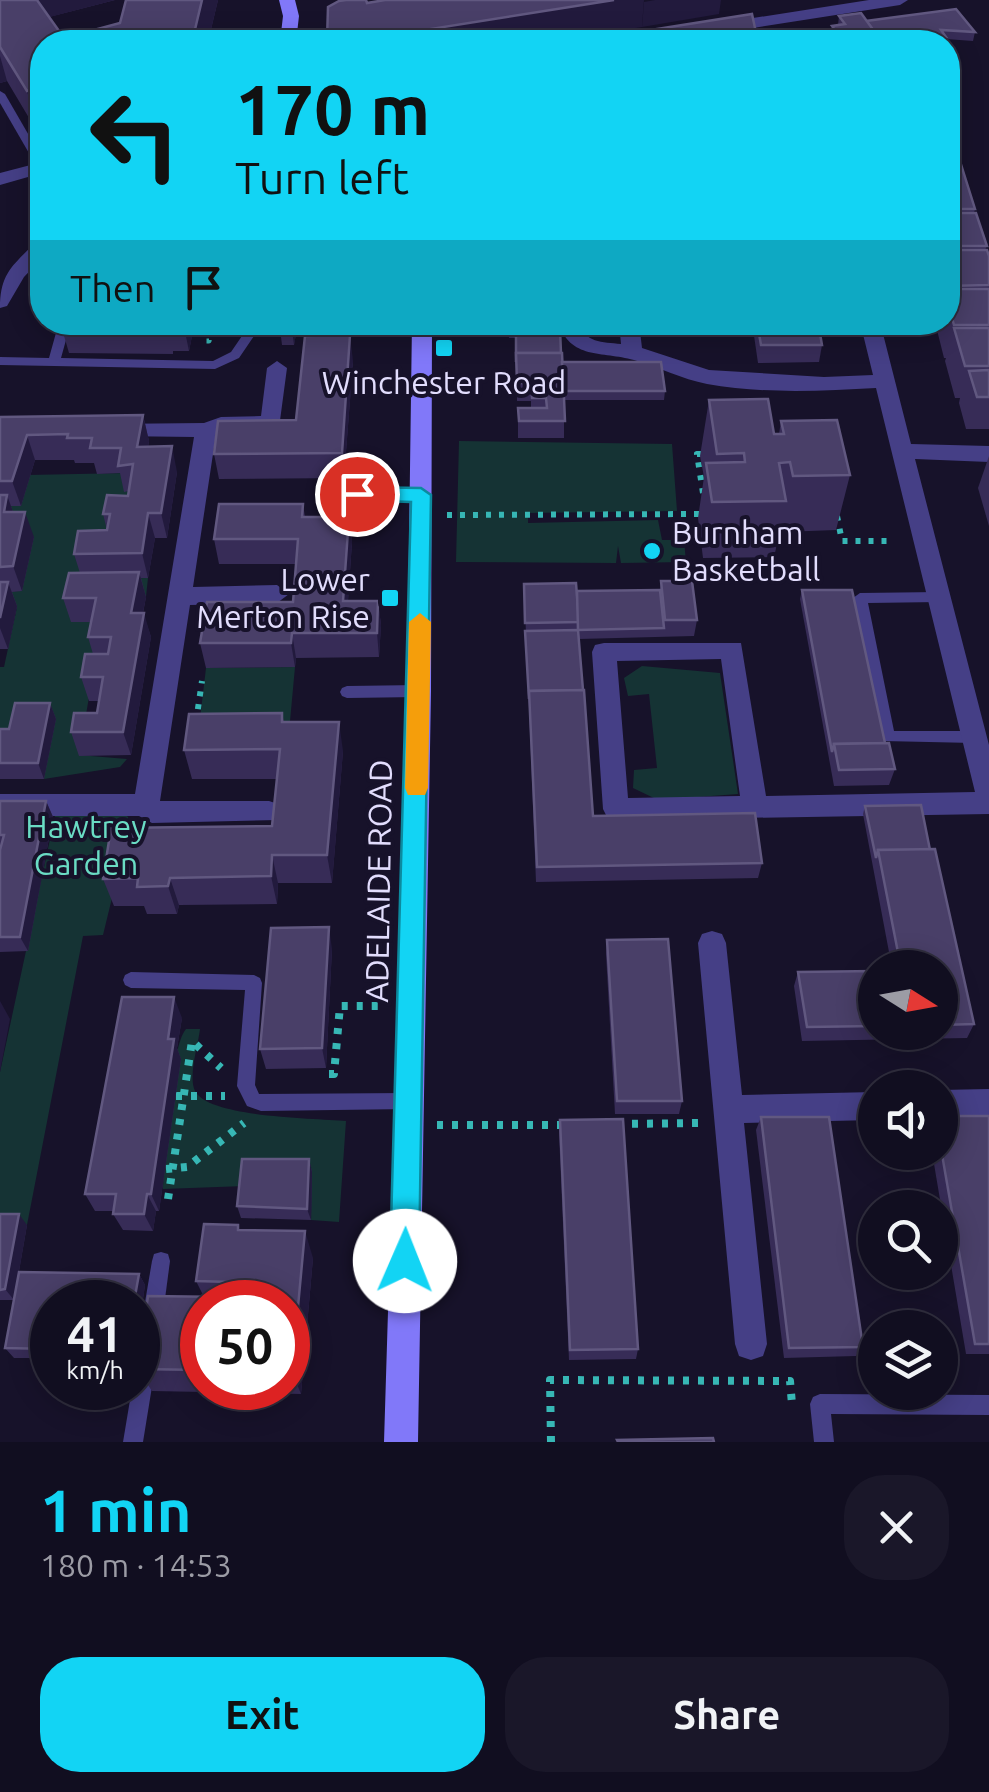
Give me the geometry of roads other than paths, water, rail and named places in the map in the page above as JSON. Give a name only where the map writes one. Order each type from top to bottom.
[{"type":"main road","points":[[289,8],[301,0]]},
{"type":"main road","name":"ADELAIDE ROAD","points":[[401,1442],[419,691],[422,335]]},
{"type":"street","points":[[721,30],[795,26],[900,0]]},
{"type":"street","points":[[0,179],[30,170]]},
{"type":"street","points":[[0,302],[30,259]]},
{"type":"street","points":[[572,335],[589,347],[632,352],[708,377],[824,384],[884,381]]},
{"type":"street","points":[[630,335],[632,352]]},
{"type":"street","points":[[873,335],[989,795]]},
{"type":"street","points":[[94,429],[206,430],[221,424],[271,423],[277,368]]},
{"type":"street","points":[[146,805],[206,430]]},
{"type":"street","points":[[902,451],[989,454]]},
{"type":"street","points":[[179,596],[277,594]]},
{"type":"street","points":[[755,806],[732,650],[604,652],[616,809],[989,803]]},
{"type":"street","points":[[0,805],[146,805],[152,812],[270,812]]},
{"type":"street","points":[[712,943],[751,1344]]},
{"type":"street","points":[[958,1104],[989,1103]]},
{"type":"street","points":[[730,1116],[858,1107]]},
{"type":"lane","points":[[0,94],[30,146]]},
{"type":"lane","points":[[54,362],[61,335]]},
{"type":"lane","points":[[0,361],[216,366],[234,355],[248,336]]},
{"type":"lane","points":[[357,494],[421,504]]},
{"type":"lane","points":[[939,597],[860,598],[888,738],[974,737]]},
{"type":"lane","points":[[346,692],[419,691]]},
{"type":"lane","points":[[131,980],[254,983],[246,1083],[253,1100],[408,1113]]},
{"type":"lane","points":[[134,1442],[161,1261]]},
{"type":"lane","points":[[824,1442],[820,1404],[989,1405]]},
{"type":"place","name":"Winchester Road","points":[[444,348]]},
{"type":"place","name":"Burnham Basketball","points":[[652,551]]},
{"type":"place","name":"Lower Merton Rise","points":[[390,598]]},
{"type":"park label","name":"Hawtrey Garden","points":[[86,846]]}]
